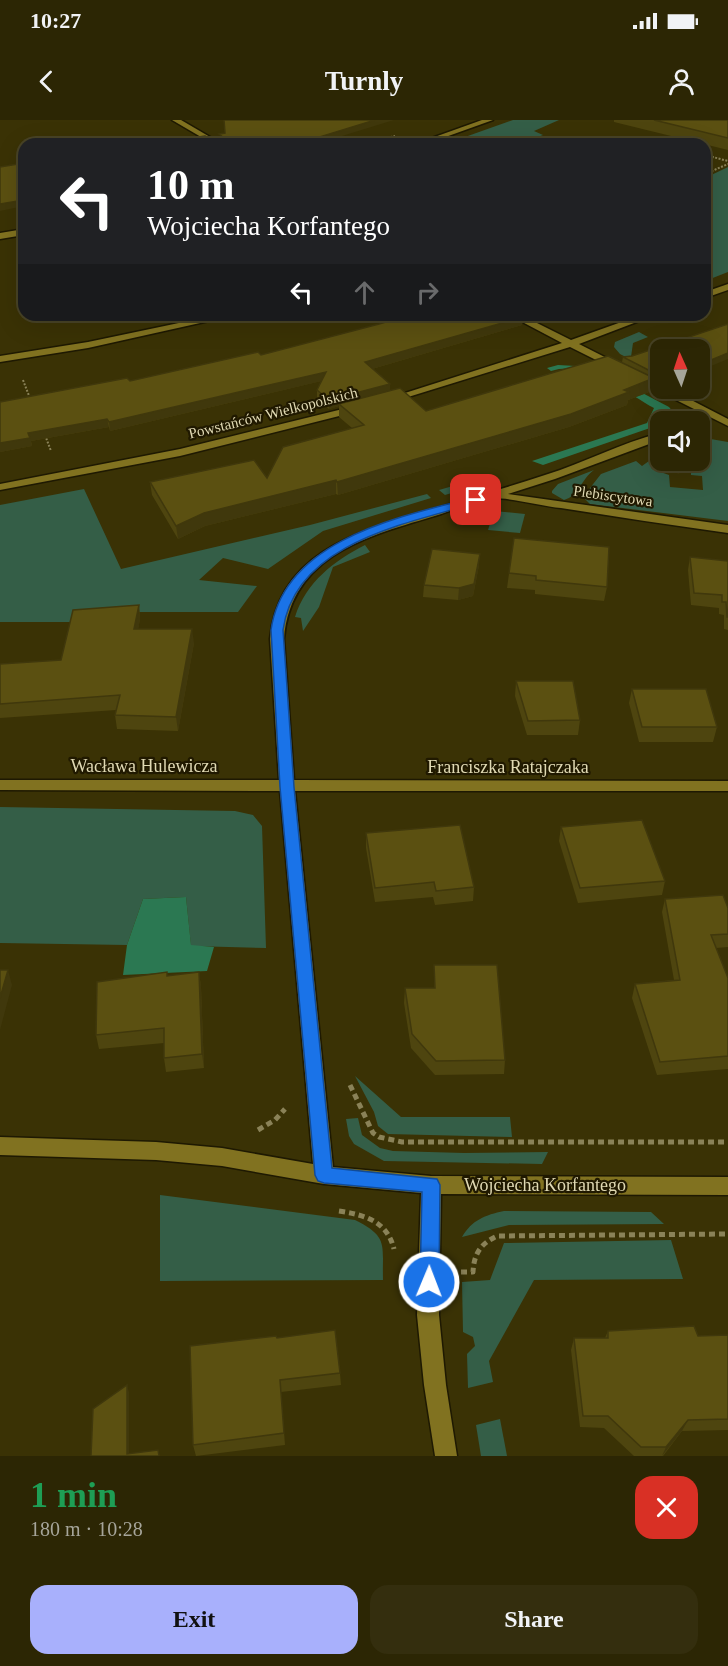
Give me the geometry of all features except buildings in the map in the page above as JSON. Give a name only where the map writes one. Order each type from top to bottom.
[{"type":"street","points":[[176,120],[208,138]]},
{"type":"street","points":[[436,138],[489,120]]},
{"type":"street","points":[[0,236],[18,233]]},
{"type":"street","points":[[711,293],[728,286]]},
{"type":"street","points":[[0,360],[88,345],[202,321]]},
{"type":"street","points":[[525,321],[700,411]]},
{"type":"street","name":"Powstańców Wielkopolskich","points":[[0,487],[140,460],[329,417],[572,344],[634,321]]},
{"type":"street","points":[[710,416],[728,423]]},
{"type":"street","name":"Plebiscytowa","points":[[287,787],[277,639],[279,613],[289,591],[306,571],[327,553],[384,526],[552,477],[650,440]]},
{"type":"street","name":"Plebiscytowa","points":[[495,495],[728,529]]},
{"type":"street","name":"Wacława Hulewicza","points":[[0,785],[287,787]]},
{"type":"street","name":"Franciszka Ratajczaka","points":[[287,787],[728,786]]},
{"type":"street","points":[[287,787],[324,1175]]},
{"type":"street","name":"Wojciecha Korfantego","points":[[0,1146],[156,1151],[222,1157],[324,1175],[431,1185],[728,1186]]},
{"type":"street","points":[[431,1185],[428,1315],[435,1385],[446,1456]]},
{"type":"path","points":[[711,157],[728,163]]},
{"type":"path","points":[[711,171],[728,163]]},
{"type":"path","points":[[23,380],[32,402]]},
{"type":"path","points":[[45,435],[54,457]]},
{"type":"path","points":[[349,1084],[373,1133],[379,1137],[402,1142],[728,1142]]},
{"type":"path","points":[[254,1131],[266,1127],[281,1115],[287,1102]]},
{"type":"green space","points":[[513,120],[559,120],[534,131],[543,135],[535,138],[465,137]]},
{"type":"green space","points":[[728,167],[728,272],[711,279],[711,175]]},
{"type":"green space","points":[[639,332],[648,337],[633,343],[631,357],[650,370],[620,354],[614,347],[615,342]]},
{"type":"green space","points":[[558,365],[593,367],[669,407],[672,411],[653,411],[654,408],[591,373],[564,368],[551,371],[547,368]]},
{"type":"green space","points":[[650,417],[650,428],[543,465],[532,461],[647,423]]},
{"type":"green space","points":[[710,439],[728,442],[728,521],[590,504],[583,497],[601,474],[636,461],[642,466],[649,461],[650,471],[669,475],[670,487],[703,490],[702,476],[691,475],[691,471],[710,471]]},
{"type":"green space","points":[[594,470],[569,498],[564,500],[552,493],[558,484]]},
{"type":"green space","points":[[491,475],[496,480],[445,495],[439,490]]},
{"type":"green space","points":[[84,489],[121,569],[310,525],[427,494],[431,498],[323,531],[268,569],[223,558],[199,580],[257,586],[238,612],[97,612],[92,622],[0,622],[0,505]]},
{"type":"green space","points":[[494,511],[525,514],[520,533],[488,530]]},
{"type":"green space","points":[[365,545],[370,552],[333,567],[319,607],[303,631],[301,618],[295,617],[306,593],[322,574]]},
{"type":"green space","points":[[0,807],[235,811],[253,815],[262,826],[266,948],[191,946],[186,897],[143,899],[127,945],[0,943]]},
{"type":"green space","points":[[186,897],[191,945],[214,947],[207,971],[123,975],[127,945],[143,899]]},
{"type":"green space","points":[[355,1076],[401,1117],[510,1117],[512,1137],[388,1134],[378,1126],[374,1112]]},
{"type":"green space","points":[[358,1118],[362,1135],[380,1148],[393,1151],[548,1152],[542,1164],[384,1161],[354,1144],[349,1136],[346,1119]]},
{"type":"green space","points":[[160,1195],[355,1220],[374,1231],[379,1237],[383,1250],[383,1280],[160,1281]]},
{"type":"green space","points":[[504,1211],[651,1212],[664,1224],[509,1225],[462,1237],[470,1226],[480,1219]]},
{"type":"green space","points":[[671,1240],[683,1279],[534,1280],[489,1361],[493,1382],[468,1388],[467,1354],[475,1346],[473,1337],[463,1332],[462,1282],[490,1280],[504,1243]]},
{"type":"green space","points":[[500,1419],[507,1456],[481,1456],[476,1425]]},
{"type":"route","points":[[429,1282],[431,1185],[324,1175],[287,787],[277,630],[279,613],[289,591],[306,571],[327,553],[384,526],[476,500]]}]
